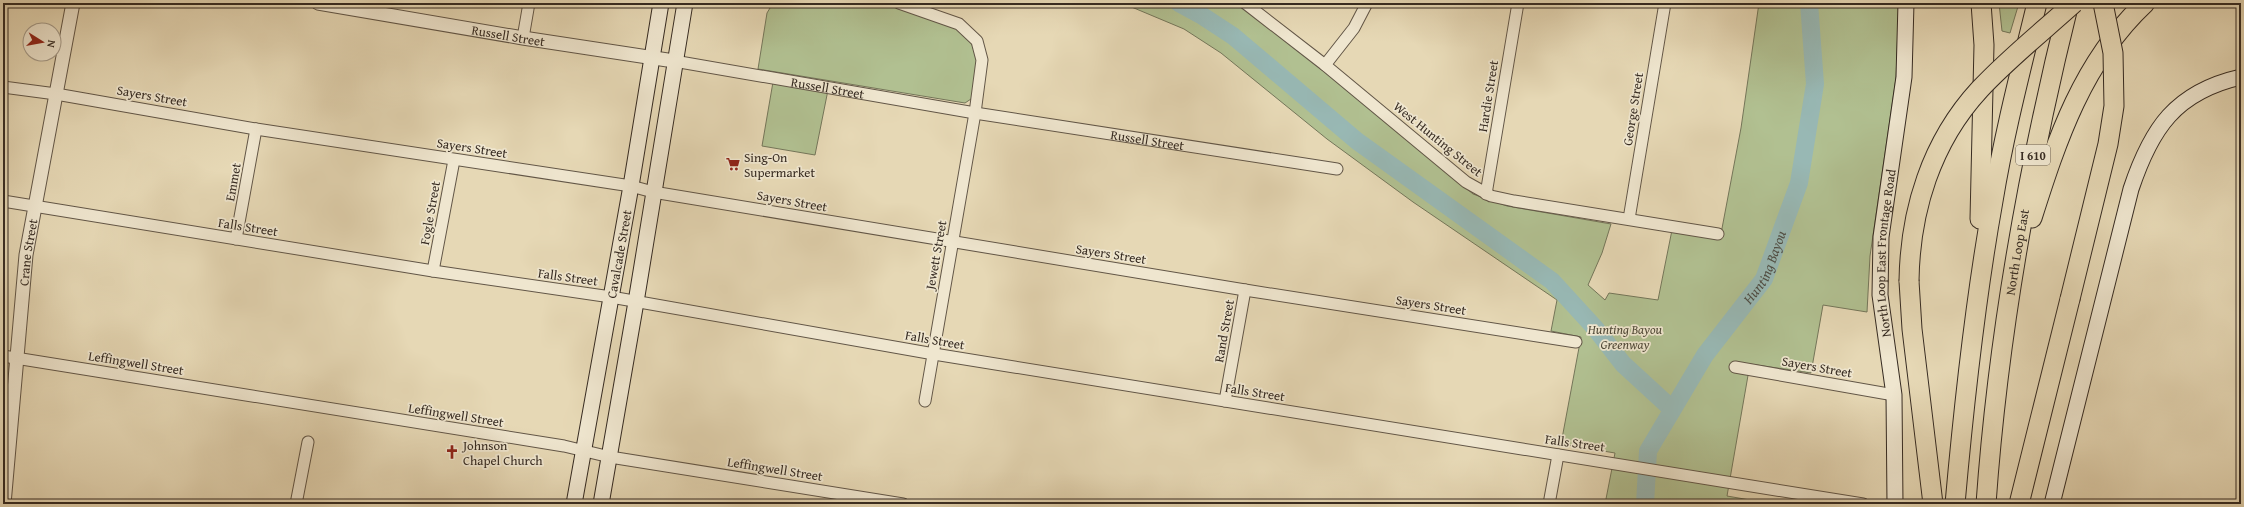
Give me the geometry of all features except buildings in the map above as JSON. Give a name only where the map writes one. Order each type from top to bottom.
[{"type":"highway","points":[[1979,287],[1984,45],[1981,3]]},
{"type":"highway","name":"I 610","points":[[1956,504],[1979,287],[1993,200],[2011,111],[2037,3]]},
{"type":"highway","name":"North Loop East","points":[[1986,504],[1991,441],[2007,308],[2034,154],[2069,3]]},
{"type":"highway","points":[[1933,504],[1912,329],[1908,281],[1910,241],[1919,201],[1932,164],[1947,135],[1979,90],[2074,3]]},
{"type":"highway","points":[[2019,504],[2108,144],[2113,113],[2114,58],[2103,3]]},
{"type":"highway","points":[[2007,308],[2046,176],[2079,92],[2102,51],[2117,32],[2144,3]]},
{"type":"main road","name":"Cavalcade Street","points":[[574,504],[585,450],[631,186],[661,3]]},
{"type":"main road","name":"Cavalcade Street","points":[[601,504],[636,302],[674,61],[685,3]]},
{"type":"main road","name":"North Loop East Frontage Road","points":[[1895,504],[1894,395],[1880,295],[1881,237],[1904,77],[1906,3]]},
{"type":"main road","points":[[2052,504],[2131,189],[2146,148],[2162,122],[2182,103],[2222,82],[2241,77]]},
{"type":"street","name":"Crane Street","points":[[4,504],[6,466],[18,359],[26,255],[34,205],[73,3]]},
{"type":"street","name":"Russell Street","points":[[318,3],[375,8],[523,38],[651,57],[975,113],[1337,169]]},
{"type":"street","points":[[523,38],[529,3]]},
{"type":"street","name":"Jewett Street","points":[[899,3],[951,20],[966,30],[976,41],[982,66],[925,401]]},
{"type":"street","name":"West Hunting Street","points":[[1245,3],[1324,65],[1466,182],[1486,194],[1514,201],[1718,234]]},
{"type":"street","points":[[1324,65],[1354,28],[1367,3]]},
{"type":"street","name":"Hardie Street","points":[[1486,194],[1518,3]]},
{"type":"street","name":"George Street","points":[[1630,219],[1665,3]]},
{"type":"street","name":"Sayers Street","points":[[3,87],[56,94],[256,129],[631,186],[653,192],[953,242],[1576,342]]},
{"type":"street","name":"Emmet","points":[[236,239],[256,129]]},
{"type":"street","name":"Fogle Street","points":[[433,271],[454,160]]},
{"type":"street","name":"Falls Street","points":[[3,201],[433,271],[611,297],[934,354],[1558,455],[1628,464],[1863,504]]},
{"type":"street","name":"Rand Street","points":[[1225,402],[1245,290]]},
{"type":"street","name":"Leffingwell Street","points":[[3,356],[585,450],[610,457],[903,504]]},
{"type":"street","name":"Sayers Street","points":[[1735,367],[1894,395]]},
{"type":"street","points":[[296,504],[308,442]]},
{"type":"street","points":[[1549,504],[1558,455]]},
{"type":"green space","points":[[773,3],[885,3],[955,27],[971,41],[977,61],[974,97],[965,103],[758,69],[767,13]]},
{"type":"green space","name":"Hunting Bayou Greenway","points":[[1122,3],[1240,3],[1319,64],[1473,194],[1507,206],[1611,224],[1602,253],[1588,285],[1605,300],[1609,293],[1658,300],[1672,230],[1720,239],[1741,128],[1759,3],[1899,3],[1896,78],[1870,256],[1867,312],[1823,305],[1811,373],[1750,364],[1727,496],[1750,500],[1750,504],[1605,504],[1615,453],[1561,444],[1581,337],[1551,331],[1557,300],[1413,202],[1327,139],[1221,53],[1184,29]]},
{"type":"green space","points":[[1999,3],[2019,3],[2010,33],[2002,31]]},
{"type":"green space","points":[[773,82],[828,90],[815,155],[762,146]]},
{"type":"waterway","points":[[1179,3],[1201,15],[1233,36],[1357,141],[1552,281],[1595,328],[1623,364],[1672,409]]},
{"type":"waterway","name":"Hunting Bayou","points":[[1645,504],[1648,451],[1705,355],[1764,279],[1799,183],[1815,84],[1809,3]]},
{"type":"place","name":"Sing-On Supermarket","points":[[733,164]]},
{"type":"place","name":"Johnson Chapel Church","points":[[452,452]]}]
